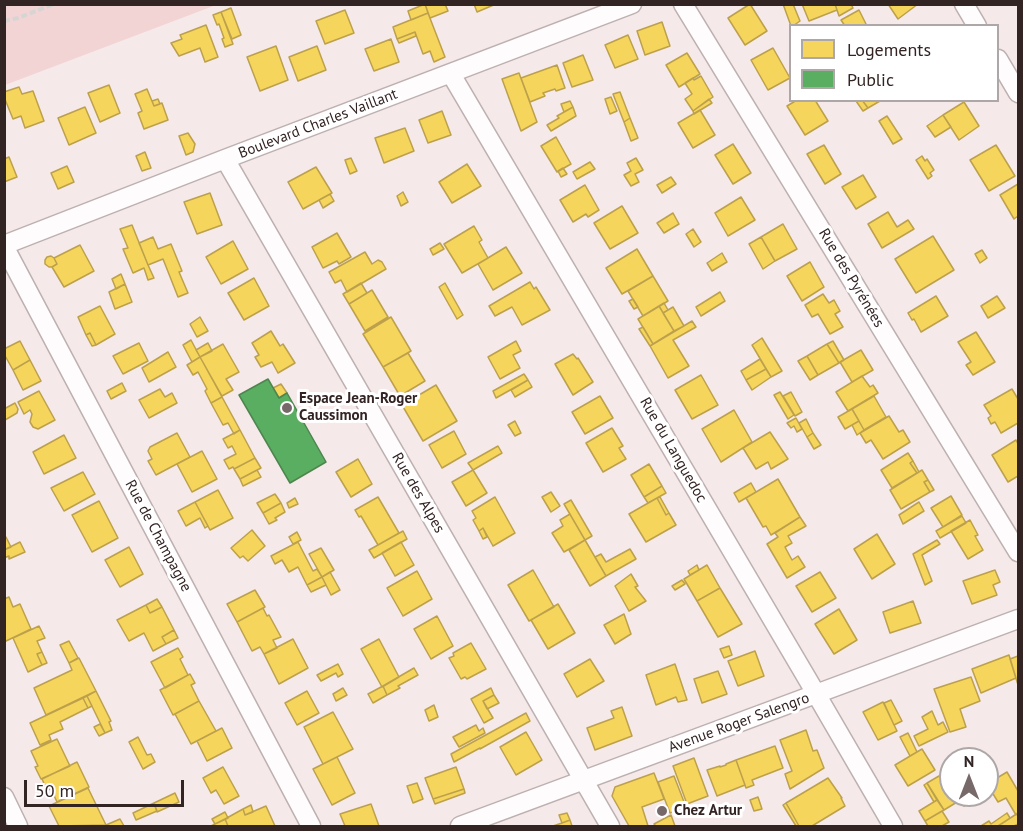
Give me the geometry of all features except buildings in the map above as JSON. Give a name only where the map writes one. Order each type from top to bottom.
[{"type":"street","name":"Boulevard Charles Vaillant","points":[[4,246],[632,4]]},
{"type":"street","name":"Rue des Pyrénées","points":[[684,4],[1018,552]]},
{"type":"street","points":[[964,4],[976,24]]},
{"type":"street","points":[[999,61],[1018,93]]},
{"type":"street","name":"Rue du Languedoc","points":[[451,74],[893,826]]},
{"type":"street","name":"Rue des Alpes","points":[[225,159],[610,826]]},
{"type":"street","name":"Rue de Champagne","points":[[4,246],[311,826]]},
{"type":"street","name":"Avenue Roger Salengro","points":[[460,826],[1018,619]]},
{"type":"street","points":[[4,797],[18,826]]},
{"type":"path","points":[[4,21],[54,4]]},
{"type":"shaded area","points":[[5,4],[216,4],[216,5],[5,85]]},
{"type":"place","name":"Espace Jean-Roger Caussimon","points":[[287,408]]},
{"type":"place","name":"Chez Artur","points":[[662,811]]}]
